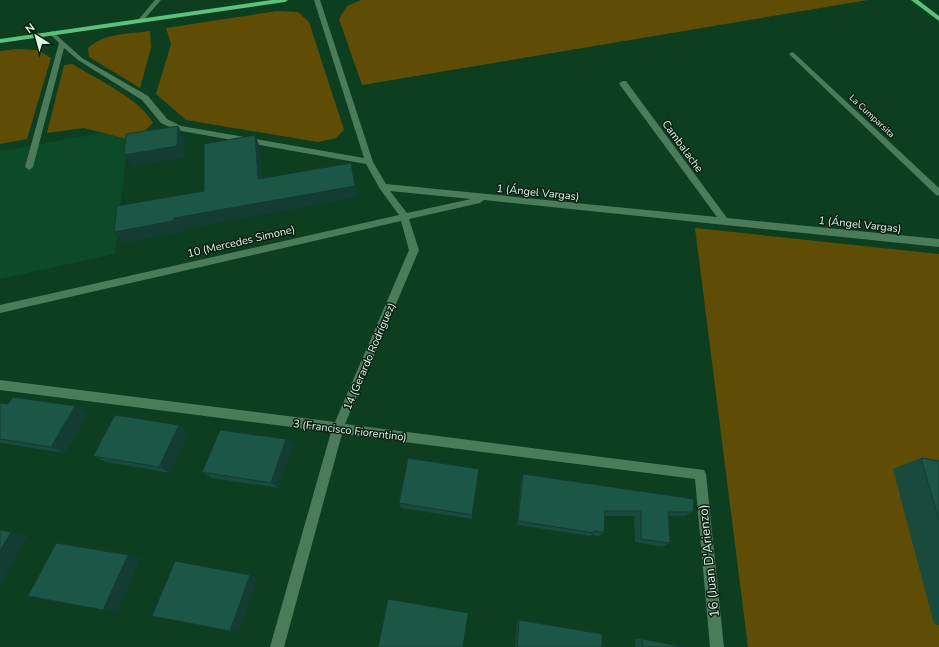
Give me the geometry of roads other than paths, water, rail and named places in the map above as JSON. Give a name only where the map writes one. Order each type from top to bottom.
[{"type":"main road","points":[[0,40],[285,0]]},
{"type":"main road","points":[[914,0],[939,19]]},
{"type":"street","points":[[140,20],[158,0]]},
{"type":"street","points":[[317,0],[369,162],[383,187]]},
{"type":"street","points":[[52,33],[80,59],[145,98],[164,121],[179,128],[369,162]]},
{"type":"street","points":[[29,167],[62,43]]},
{"type":"street","name":"La Cumparsita","points":[[792,54],[939,193]]},
{"type":"street","name":"Cambalache","points":[[623,83],[724,222]]},
{"type":"street","name":"1 (Ángel Vargas)","points":[[383,187],[939,243]]},
{"type":"street","name":"14 (Gerardo Rodríguez)","points":[[277,647],[338,428],[414,250],[404,216],[383,187]]},
{"type":"street","name":"10 (Mercedes Simone)","points":[[0,309],[488,198]]},
{"type":"street","name":"3 (Francisco Fiorentino)","points":[[0,385],[700,474]]},
{"type":"street","name":"16 (Juan D'Arienzo)","points":[[700,474],[716,647]]}]
